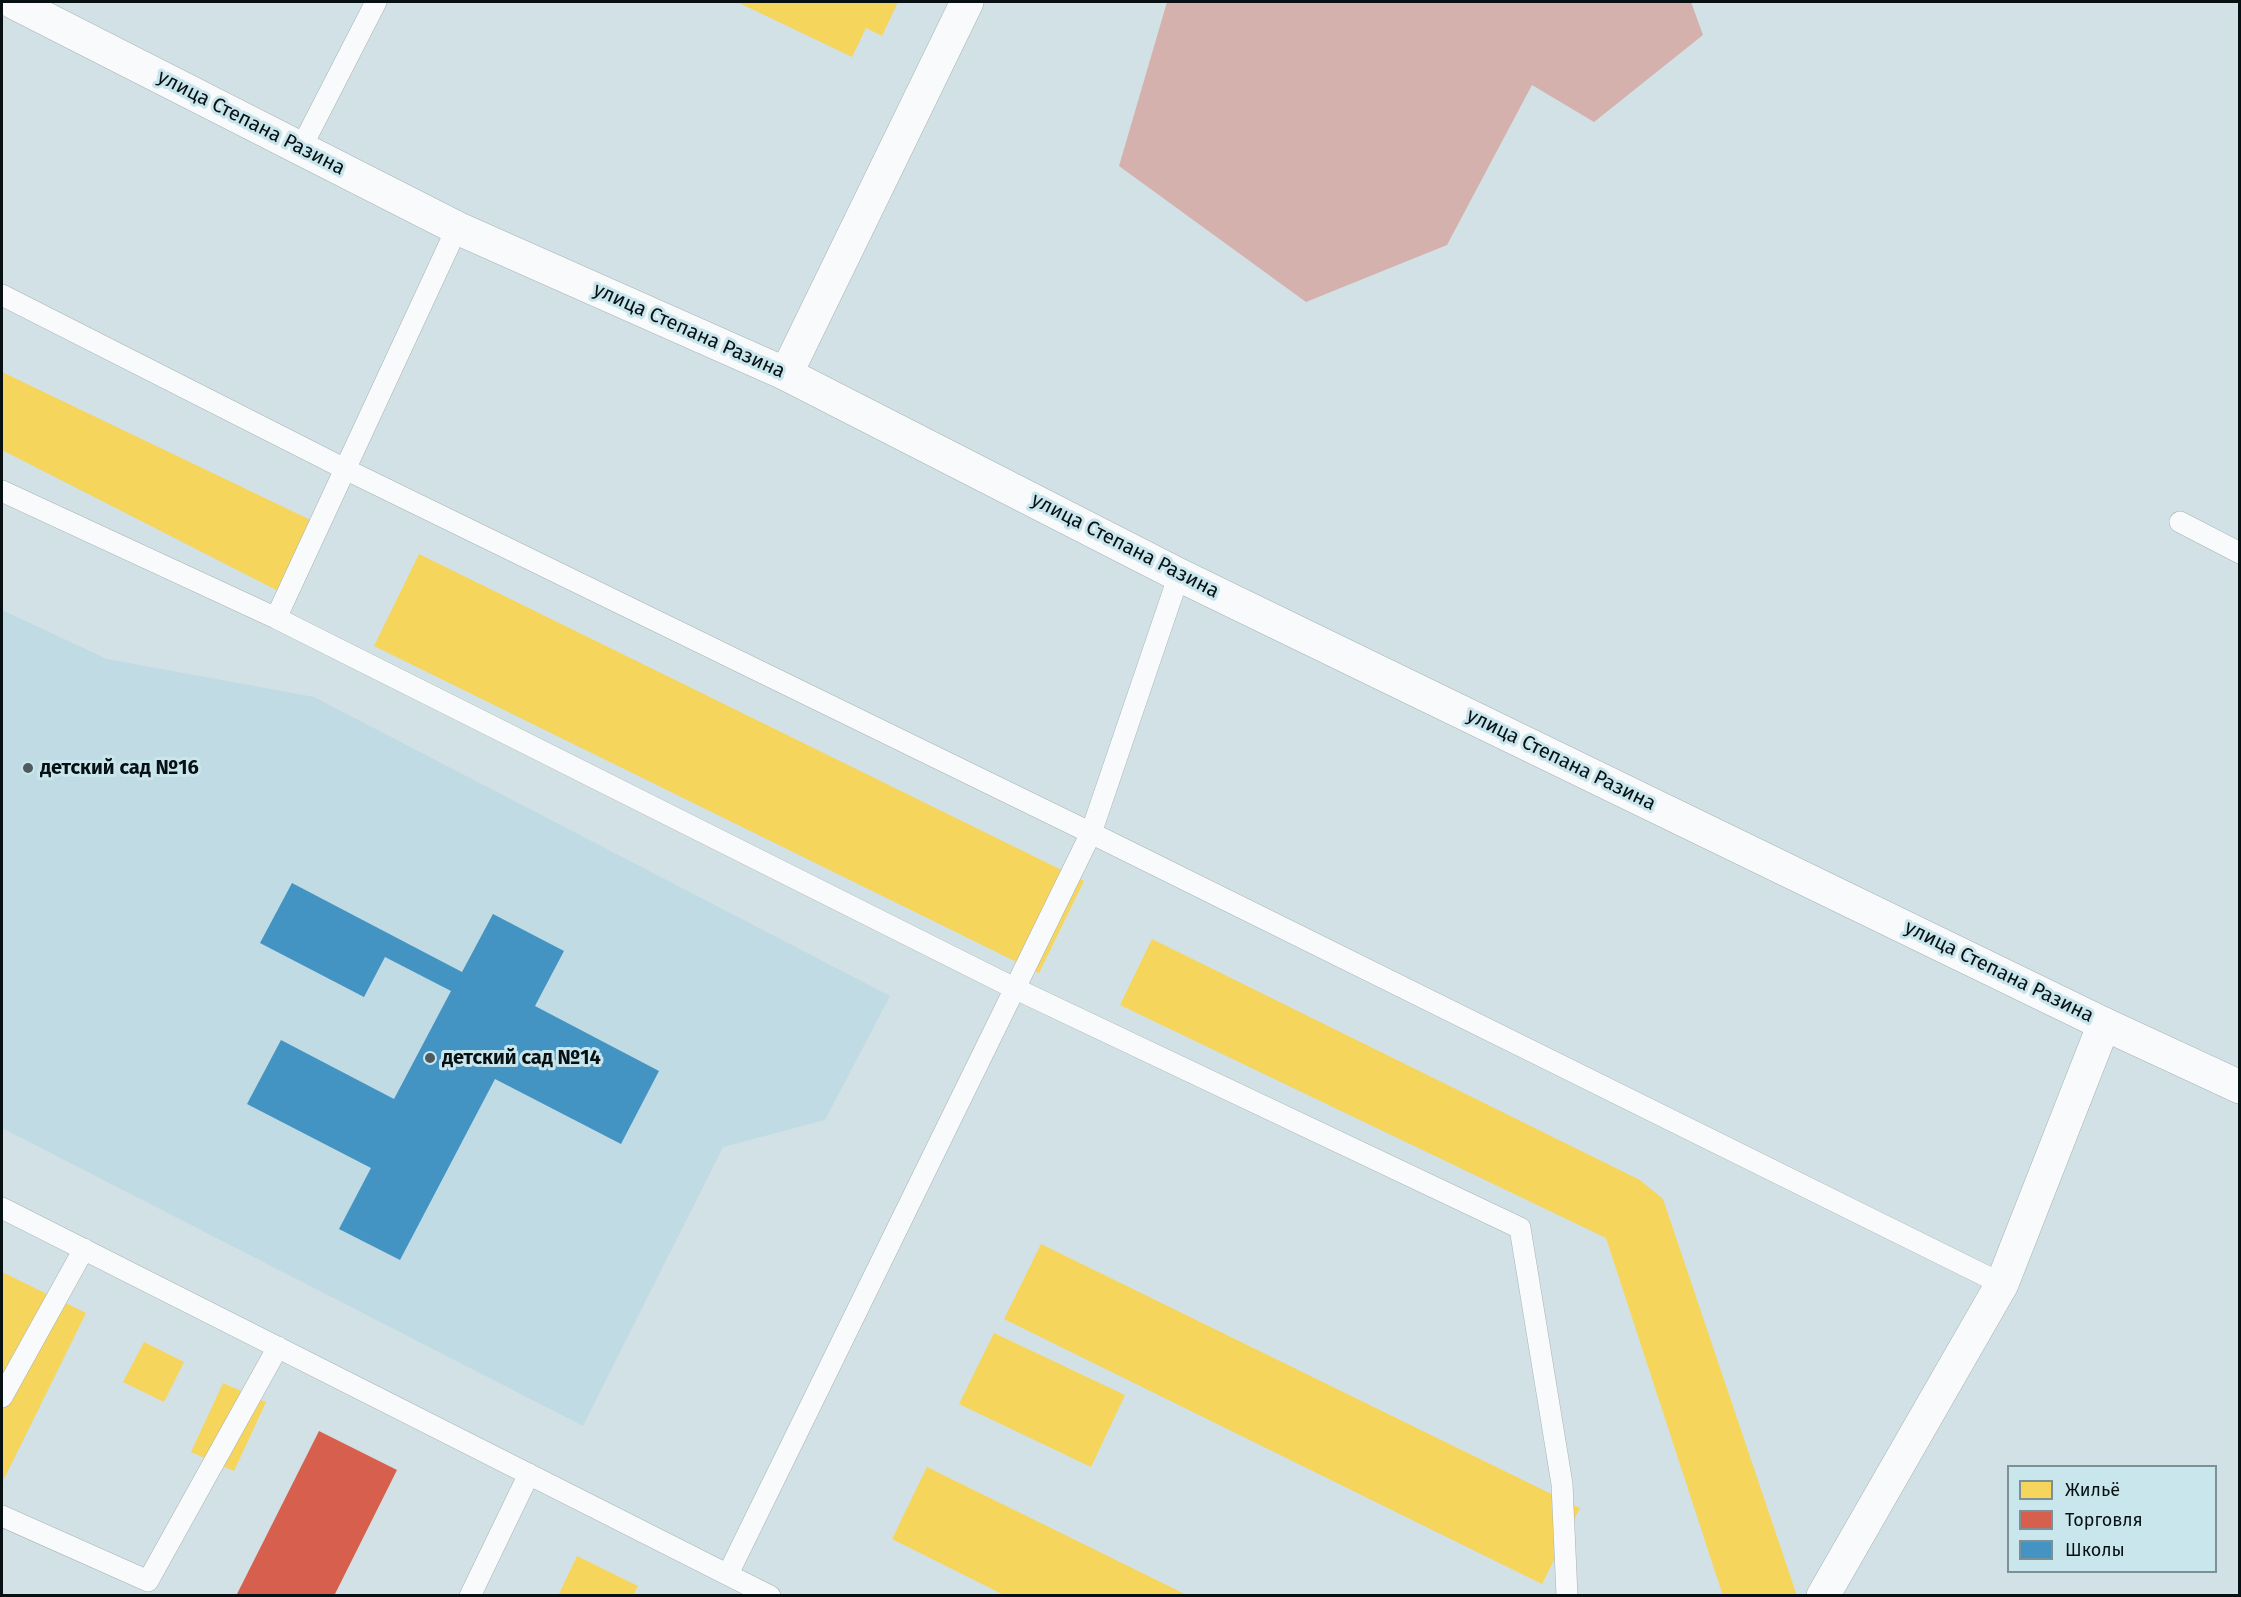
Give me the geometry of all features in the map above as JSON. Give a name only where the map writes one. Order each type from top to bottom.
[{"type":"street","name":"улица Степана Разина","points":[[13,2],[458,228],[786,374],[1179,575],[2104,1024],[2240,1087]]},
{"type":"street","points":[[786,374],[967,2]]},
{"type":"street","points":[[1823,1596],[2002,1284],[2104,1024]]},
{"type":"lane","points":[[301,148],[376,2]]},
{"type":"lane","points":[[276,618],[458,228]]},
{"type":"lane","points":[[2,295],[347,470],[1091,833],[2002,1284]]},
{"type":"lane","points":[[2,491],[276,618],[1014,988],[1520,1228],[1562,1484],[1567,1596]]},
{"type":"lane","points":[[2180,522],[2240,553]]},
{"type":"lane","points":[[728,1574],[1091,833],[1179,575]]},
{"type":"lane","points":[[2,1208],[728,1574],[759,1593]]},
{"type":"lane","points":[[2,1397],[84,1249]]},
{"type":"lane","points":[[2,1516],[148,1581],[278,1347]]},
{"type":"lane","points":[[470,1596],[529,1474]]},
{"type":"shaded area","points":[[1167,2],[1691,2],[1703,35],[1594,122],[1532,85],[1447,245],[1306,302],[1119,166]]},
{"type":"shaded area","name":"детский сад №14","points":[[2,610],[107,659],[314,697],[890,996],[825,1120],[723,1147],[583,1426],[2,1128]]},
{"type":"building: Жильё","points":[[737,2],[898,2],[882,36],[866,28],[852,57]]},
{"type":"building: Жильё","points":[[2,372],[319,524],[288,596],[2,450]]},
{"type":"building: Жильё","points":[[419,554],[1084,881],[1039,973],[374,646]]},
{"type":"building: Жильё","points":[[1152,939],[1640,1180],[1663,1199],[1797,1596],[1723,1596],[1606,1238],[1120,1005]]},
{"type":"building: Жильё","points":[[1041,1244],[1580,1508],[1542,1584],[1004,1319]]},
{"type":"building: Жильё","points":[[2,1272],[86,1313],[2,1483]]},
{"type":"building: Жильё","points":[[994,1333],[1125,1395],[1091,1467],[959,1404]]},
{"type":"building: Жильё","points":[[144,1342],[184,1362],[164,1402],[123,1382]]},
{"type":"building: Жильё","points":[[223,1383],[266,1402],[234,1471],[191,1452]]},
{"type":"building: Жильё","points":[[927,1467],[1189,1596],[1006,1596],[892,1539]]},
{"type":"building: Жильё","points":[[577,1556],[638,1586],[633,1596],[558,1596]]},
{"type":"building: Торговля","points":[[319,1431],[397,1470],[334,1596],[236,1596]]},
{"type":"building: Школы","points":[[292,883],[462,972],[493,914],[564,951],[535,1006],[659,1071],[621,1144],[495,1079],[400,1260],[339,1229],[371,1168],[247,1104],[281,1040],[394,1099],[451,991],[385,957],[364,997],[260,943]]},
{"type":"place","name":"детский сад №16","points":[[28,768]]},
{"type":"place","name":"детский сад №14","points":[[430,1058]]}]
